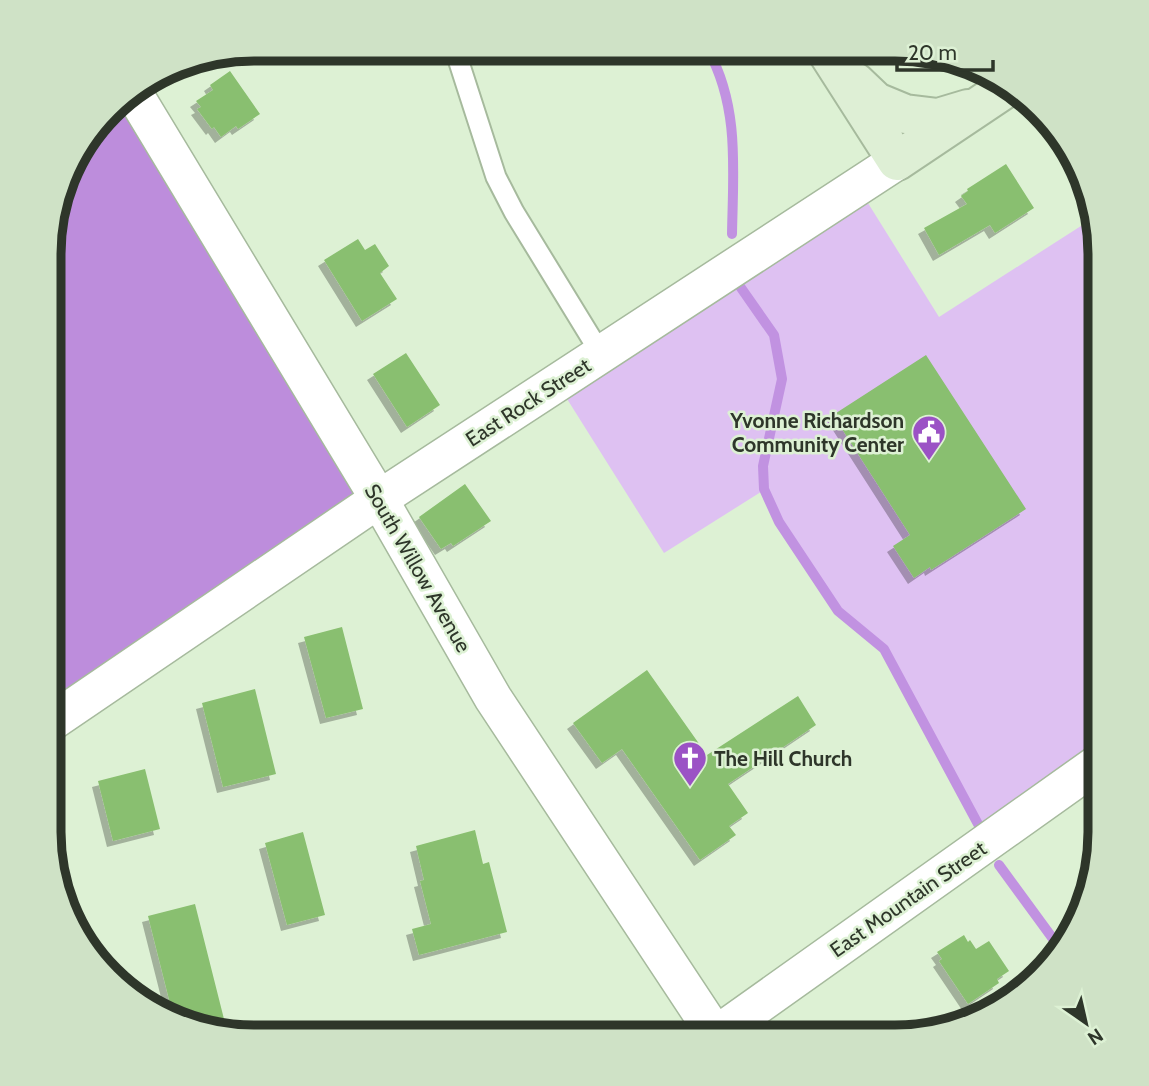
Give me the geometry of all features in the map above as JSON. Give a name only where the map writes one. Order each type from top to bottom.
[{"type":"street","points":[[834,62],[897,161]]},
{"type":"street","points":[[836,62],[876,102],[905,114],[938,118],[995,96]]},
{"type":"street","name":"East Rock Street","points":[[62,715],[379,499],[995,96]]},
{"type":"street","name":"South Willow Avenue","points":[[137,101],[379,499],[493,698],[708,1024]]},
{"type":"street","name":"East Mountain Street","points":[[732,1024],[1088,771]]},
{"type":"lane","points":[[459,62],[496,177],[514,212],[601,354]]},
{"type":"shaded area","points":[[126,110],[379,499],[62,715],[63,229],[71,192],[87,158],[101,137]]},
{"type":"shaded area","points":[[858,187],[939,317],[1085,223],[1088,771],[988,842],[884,649],[838,611],[779,522],[764,490],[664,553],[557,383]]},
{"type":"building","points":[[230,71],[260,114],[221,137],[197,109],[201,107],[196,101],[213,90],[210,85]]},
{"type":"building","points":[[1006,164],[1034,208],[995,233],[990,225],[939,255],[924,228],[967,204],[961,196],[967,189]]},
{"type":"building","points":[[358,239],[365,250],[375,244],[389,266],[380,273],[397,299],[362,321],[324,260]]},
{"type":"building","points":[[406,353],[440,405],[407,427],[373,374]]},
{"type":"building","name":"Yvonne Richardson Community Center","points":[[926,355],[1026,509],[931,570],[930,567],[914,578],[893,546],[910,535],[833,415]]},
{"type":"building","points":[[465,484],[491,521],[453,546],[451,543],[441,549],[419,517]]},
{"type":"building","points":[[342,627],[363,709],[326,718],[304,637]]},
{"type":"building","name":"The Hill Church","points":[[647,670],[707,755],[798,696],[816,725],[728,784],[748,813],[729,826],[736,835],[700,860],[622,749],[602,763],[573,723]]},
{"type":"building","points":[[255,689],[276,774],[223,787],[202,703]]},
{"type":"building","points":[[145,769],[160,829],[113,841],[98,781]]},
{"type":"building","points":[[475,830],[483,864],[489,862],[507,932],[419,955],[412,929],[431,924],[420,881],[424,880],[416,846]]},
{"type":"building","points":[[303,832],[325,915],[287,925],[265,843]]},
{"type":"building","points":[[195,904],[225,1022],[192,1015],[171,1006],[148,916]]},
{"type":"building","points":[[964,935],[976,949],[989,941],[1009,971],[997,979],[999,983],[968,1004],[939,961],[942,959],[937,952]]},
{"type":"waterway","points":[[713,62],[730,117],[733,164],[732,234]]},
{"type":"waterway","points":[[739,285],[774,335],[782,379],[763,466],[764,489],[779,522],[838,611],[884,649],[978,824]]},
{"type":"waterway","points":[[999,865],[1054,940]]},
{"type":"place","name":"Yvonne Richardson Community Center","points":[[929,462]]},
{"type":"place","name":"The Hill Church","points":[[690,788]]}]
